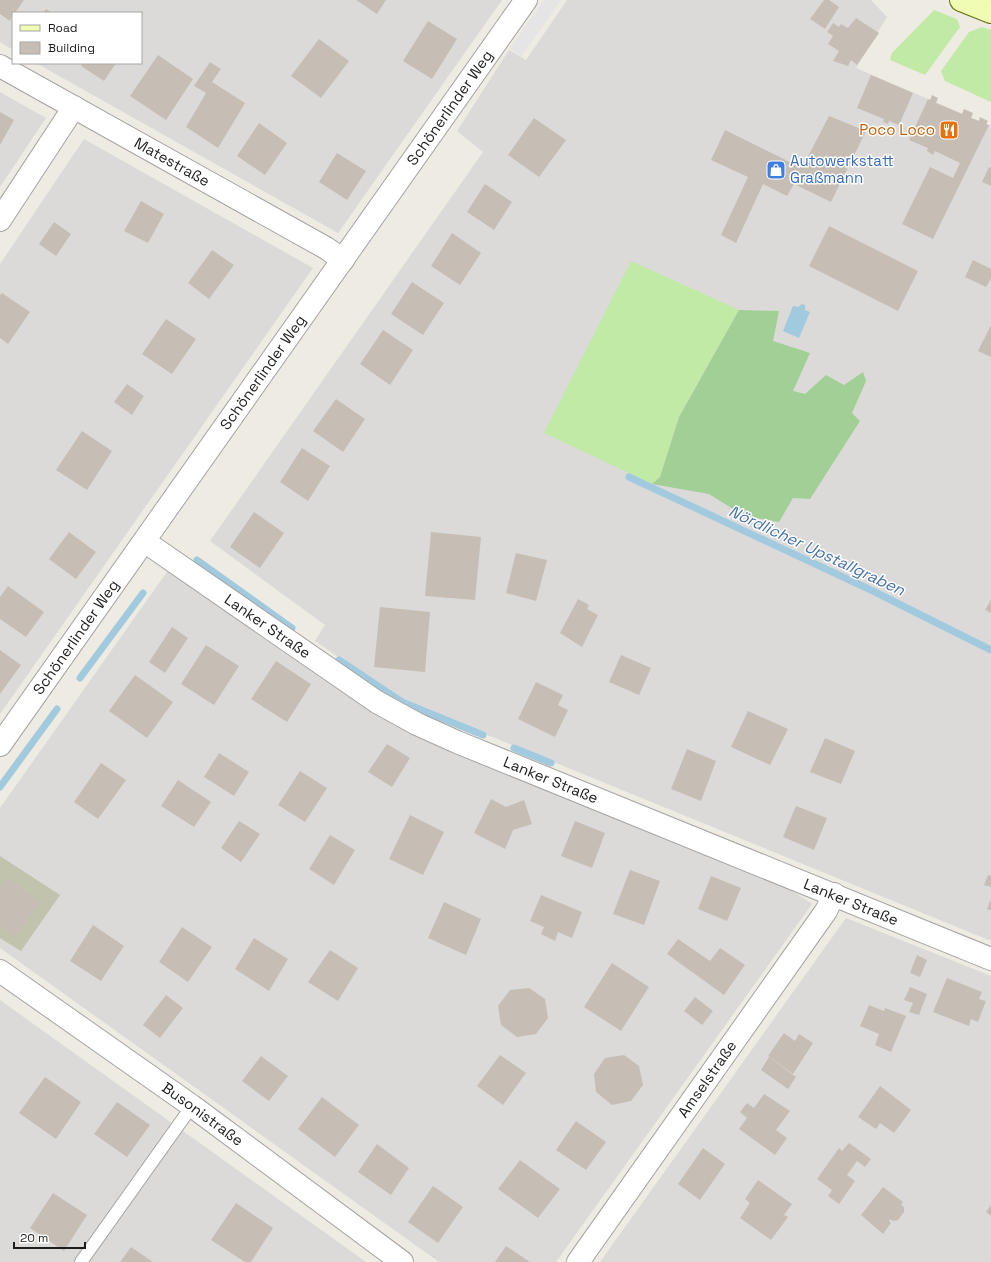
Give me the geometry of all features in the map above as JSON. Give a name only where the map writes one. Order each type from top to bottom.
[{"type":"main road","points":[[961,0],[991,12]]},
{"type":"street","name":"Schönerlinder Weg","points":[[0,745],[526,0]]},
{"type":"street","name":"Matestraße","points":[[0,66],[326,248],[343,260]]},
{"type":"street","points":[[0,220],[74,107]]},
{"type":"street","name":"Lanker Straße","points":[[144,541],[377,702],[417,724],[457,742],[991,959]]},
{"type":"street","name":"Amselstraße","points":[[578,1262],[826,912],[834,894]]},
{"type":"street","name":"Busonistraße","points":[[0,971],[192,1106],[402,1262]]},
{"type":"lane","points":[[80,1262],[192,1106]]},
{"type":"shaded area","points":[[0,0],[502,0],[338,233],[38,64],[142,64],[142,12],[12,12],[12,49],[0,42]]},
{"type":"shaded area","points":[[544,0],[561,0],[521,57],[510,48]]},
{"type":"shaded area","points":[[567,0],[871,0],[887,17],[856,68],[991,126],[991,941],[402,700],[315,641],[325,625],[210,541],[483,152],[457,131],[509,50],[526,60]]},
{"type":"shaded area","points":[[0,92],[46,118],[0,187]]},
{"type":"shaded area","points":[[84,139],[313,268],[0,714],[0,264]]},
{"type":"shaded area","points":[[169,569],[385,718],[438,746],[788,888],[812,904],[556,1262],[439,1262],[0,948],[0,808]]},
{"type":"shaded area","points":[[0,856],[60,895],[21,951],[0,938]]},
{"type":"shaded area","points":[[846,918],[991,976],[991,1262],[600,1262]]},
{"type":"shaded area","points":[[0,1000],[366,1262],[0,1262]]},
{"type":"green space","points":[[934,10],[957,19],[960,27],[925,75],[890,60],[892,53]]},
{"type":"green space","points":[[982,27],[991,30],[991,102],[945,81],[941,71],[969,32]]},
{"type":"green space","points":[[631,261],[739,310],[679,416],[660,477],[652,484],[544,433]]},
{"type":"green space","points":[[739,310],[779,311],[773,341],[810,353],[793,391],[805,394],[826,375],[844,385],[863,372],[866,381],[852,413],[860,421],[810,499],[793,498],[779,522],[744,516],[709,494],[652,484],[660,477],[679,417]]},
{"type":"water","points":[[802,304],[805,305],[805,310],[810,312],[799,338],[783,331],[793,306],[798,307]]},
{"type":"building","points":[[0,0],[24,0],[16,12],[12,12],[10,21],[0,14]]},
{"type":"building","points":[[356,0],[386,0],[377,14]]},
{"type":"building","points":[[824,0],[829,0],[839,7],[825,29],[810,19]]},
{"type":"building","points":[[46,9],[50,12],[44,12]]},
{"type":"building","points":[[856,18],[879,33],[857,65],[851,60],[848,66],[833,61],[839,51],[828,44],[833,36],[827,32],[833,23],[839,27],[841,24],[848,28]]},
{"type":"building","points":[[428,21],[457,39],[432,79],[403,61]]},
{"type":"building","points":[[319,39],[349,61],[321,98],[291,76]]},
{"type":"building","points":[[158,55],[193,79],[166,120],[130,96]]},
{"type":"building","points":[[210,62],[221,69],[212,82],[245,103],[218,148],[186,127],[206,93],[194,86]]},
{"type":"building","points":[[82,64],[115,64],[104,81],[81,66]]},
{"type":"building","points":[[871,75],[913,93],[899,125],[889,121],[888,124],[883,122],[884,119],[857,108]]},
{"type":"building","points":[[932,95],[938,98],[936,103],[962,114],[964,109],[973,113],[971,118],[979,121],[980,117],[988,121],[986,124],[989,125],[933,239],[902,224],[930,167],[953,178],[960,163],[935,151],[933,155],[927,151],[928,148],[909,140],[928,99],[930,100]]},
{"type":"building","points":[[0,112],[14,120],[0,145]]},
{"type":"building","points":[[829,116],[866,131],[831,202],[794,184],[787,196],[763,184],[736,243],[721,235],[748,177],[711,160],[725,130],[802,168]]},
{"type":"building","points":[[534,118],[566,140],[539,177],[508,155]]},
{"type":"building","points":[[259,123],[287,143],[265,175],[237,156]]},
{"type":"building","points":[[337,153],[366,171],[347,200],[319,182]]},
{"type":"building","points":[[989,167],[991,168],[991,186],[982,182]]},
{"type":"building","points":[[485,184],[512,202],[494,230],[467,212]]},
{"type":"building","points":[[141,201],[164,214],[148,243],[124,231]]},
{"type":"building","points":[[54,222],[71,234],[56,256],[39,244]]},
{"type":"building","points":[[829,226],[918,271],[898,311],[809,266]]},
{"type":"building","points":[[452,233],[481,253],[460,285],[431,266]]},
{"type":"building","points":[[212,250],[234,265],[209,299],[188,283]]},
{"type":"building","points":[[973,260],[991,269],[991,279],[986,287],[965,277]]},
{"type":"building","points":[[412,282],[444,303],[423,335],[391,314]]},
{"type":"building","points":[[2,293],[30,312],[8,344],[0,338],[0,295]]},
{"type":"building","points":[[166,319],[196,339],[172,374],[142,354]]},
{"type":"building","points":[[991,325],[991,357],[978,351]]},
{"type":"building","points":[[383,330],[413,350],[390,385],[360,364]]},
{"type":"building","points":[[127,384],[144,396],[132,415],[114,402]]},
{"type":"building","points":[[336,399],[365,419],[343,452],[313,431]]},
{"type":"building","points":[[82,431],[112,451],[87,490],[56,470]]},
{"type":"building","points":[[302,448],[330,466],[308,501],[280,482]]},
{"type":"building","points":[[254,512],[284,533],[260,568],[230,547]]},
{"type":"building","points":[[69,532],[96,552],[76,579],[49,559]]},
{"type":"building","points":[[431,532],[481,537],[475,600],[425,596]]},
{"type":"building","points":[[516,553],[547,560],[536,601],[506,593]]},
{"type":"building","points":[[8,586],[44,612],[26,637],[0,619],[0,597]]},
{"type":"building","points":[[578,599],[589,605],[587,609],[598,615],[582,647],[560,633]]},
{"type":"building","points":[[991,600],[991,613],[985,610]]},
{"type":"building","points":[[380,607],[430,612],[425,672],[374,667]]},
{"type":"building","points":[[172,627],[188,638],[165,673],[149,662]]},
{"type":"building","points":[[206,645],[239,666],[214,705],[181,684]]},
{"type":"building","points":[[0,650],[21,665],[0,694]]},
{"type":"building","points":[[621,655],[651,668],[639,695],[609,682]]},
{"type":"building","points":[[276,661],[311,684],[287,722],[251,699]]},
{"type":"building","points":[[135,675],[173,702],[147,738],[109,711]]},
{"type":"building","points":[[536,682],[563,695],[558,705],[568,710],[555,737],[518,719]]},
{"type":"building","points":[[748,711],[788,729],[770,765],[731,747]]},
{"type":"building","points":[[825,738],[855,751],[841,784],[810,772]]},
{"type":"building","points":[[387,744],[410,758],[392,787],[368,772]]},
{"type":"building","points":[[687,749],[716,761],[701,801],[671,789]]},
{"type":"building","points":[[219,753],[249,772],[234,796],[204,777]]},
{"type":"building","points":[[101,763],[126,780],[98,819],[74,802]]},
{"type":"building","points":[[300,771],[327,788],[305,822],[278,805]]},
{"type":"building","points":[[178,780],[211,802],[194,827],[161,806]]},
{"type":"building","points":[[491,799],[506,807],[524,800],[532,824],[513,830],[505,849],[474,833]]},
{"type":"building","points":[[796,806],[827,818],[814,850],[783,837]]},
{"type":"building","points":[[410,815],[444,832],[423,875],[389,859]]},
{"type":"building","points":[[239,821],[260,834],[241,862],[221,848]]},
{"type":"building","points":[[575,821],[605,833],[592,868],[561,856]]},
{"type":"building","points":[[330,835],[355,850],[334,885],[309,869]]},
{"type":"building","points":[[630,870],[660,881],[644,925],[613,914]]},
{"type":"building","points":[[988,875],[991,876],[991,887],[984,885]]},
{"type":"building","points":[[711,876],[741,888],[727,921],[698,909]]},
{"type":"building","points":[[7,878],[41,902],[16,937],[0,926],[0,888]]},
{"type":"building","points":[[541,895],[582,912],[572,938],[558,932],[555,941],[541,934],[544,927],[530,921]]},
{"type":"building","points":[[991,899],[991,910],[987,909]]},
{"type":"building","points":[[444,902],[481,919],[466,955],[428,938]]},
{"type":"building","points":[[93,925],[124,946],[101,981],[70,961]]},
{"type":"building","points":[[182,927],[212,947],[188,982],[159,962]]},
{"type":"building","points":[[254,938],[288,959],[269,991],[235,969]]},
{"type":"building","points":[[678,939],[710,961],[720,948],[745,965],[724,995],[667,954]]},
{"type":"building","points":[[330,950],[358,968],[338,1001],[308,982]]},
{"type":"building","points":[[917,955],[927,960],[920,977],[910,973]]},
{"type":"building","points":[[612,963],[649,987],[621,1031],[584,1007]]},
{"type":"building","points":[[947,978],[982,992],[979,999],[986,1001],[978,1022],[971,1019],[969,1026],[933,1012]]},
{"type":"building","points":[[910,987],[927,994],[919,1015],[909,1012],[913,1003],[904,1000]]},
{"type":"building","points":[[529,988],[545,999],[548,1018],[536,1034],[517,1037],[501,1025],[498,1006],[510,990]]},
{"type":"building","points":[[166,995],[183,1008],[160,1038],[143,1025]]},
{"type":"building","points":[[695,997],[713,1011],[702,1025],[684,1011]]},
{"type":"building","points":[[869,1005],[884,1011],[885,1008],[906,1016],[891,1052],[875,1045],[879,1034],[860,1026]]},
{"type":"building","points":[[784,1033],[795,1041],[799,1034],[813,1043],[793,1074],[768,1056]]},
{"type":"building","points":[[500,1055],[526,1073],[503,1105],[477,1086]]},
{"type":"building","points":[[624,1055],[639,1066],[643,1085],[631,1101],[612,1105],[596,1092],[594,1074],[605,1058]]},
{"type":"building","points":[[261,1056],[288,1076],[269,1101],[242,1081]]},
{"type":"building","points":[[769,1057],[796,1077],[788,1089],[761,1070]]},
{"type":"building","points":[[45,1077],[81,1102],[56,1139],[19,1113]]},
{"type":"building","points":[[880,1086],[911,1110],[894,1133],[880,1123],[876,1129],[858,1117]]},
{"type":"building","points":[[764,1094],[790,1111],[776,1130],[787,1138],[775,1155],[739,1129],[747,1118],[740,1112],[747,1103],[754,1108]]},
{"type":"building","points":[[322,1097],[359,1125],[335,1157],[298,1129]]},
{"type":"building","points":[[117,1102],[150,1125],[127,1157],[94,1134]]},
{"type":"building","points":[[576,1121],[606,1142],[586,1170],[556,1150]]},
{"type":"building","points":[[849,1143],[871,1159],[865,1167],[857,1161],[847,1175],[855,1181],[839,1204],[828,1196],[832,1190],[817,1179],[839,1148],[842,1151]]},
{"type":"building","points":[[377,1144],[409,1168],[391,1195],[358,1172]]},
{"type":"building","points":[[703,1148],[725,1164],[700,1200],[678,1184]]},
{"type":"building","points":[[520,1160],[560,1189],[538,1218],[498,1189]]},
{"type":"building","points":[[758,1180],[792,1204],[784,1215],[788,1217],[771,1240],[740,1218],[750,1203],[745,1199]]},
{"type":"building","points":[[433,1186],[463,1207],[438,1243],[408,1222]]},
{"type":"building","points":[[883,1187],[903,1202],[901,1205],[904,1207],[904,1212],[898,1220],[893,1221],[890,1219],[889,1221],[891,1223],[883,1234],[861,1215]]},
{"type":"building","points":[[53,1193],[87,1215],[64,1251],[30,1228]]},
{"type":"building","points":[[236,1203],[273,1228],[251,1262],[245,1262],[211,1240]]},
{"type":"building","points":[[991,1205],[991,1216],[986,1212]]},
{"type":"building","points":[[506,1246],[530,1262],[495,1262]]},
{"type":"building","points":[[131,1247],[153,1262],[120,1262]]},
{"type":"waterway","name":"Nördlicher Upstallgraben","points":[[629,477],[875,592],[991,650]]},
{"type":"waterway","name":"Nördlicher Upstallgraben","points":[[197,560],[292,628]]},
{"type":"waterway","name":"Nördlicher Upstallgraben","points":[[80,678],[143,593]]},
{"type":"waterway","name":"Nördlicher Upstallgraben","points":[[339,660],[402,702],[483,735]]},
{"type":"waterway","name":"Nördlicher Upstallgraben","points":[[0,787],[57,709]]},
{"type":"waterway","name":"Nördlicher Upstallgraben","points":[[514,748],[551,763]]},
{"type":"place","name":"Poco Loco","points":[[949,130]]},
{"type":"place","name":"Autowerkstatt Graßmann","points":[[776,170]]}]
